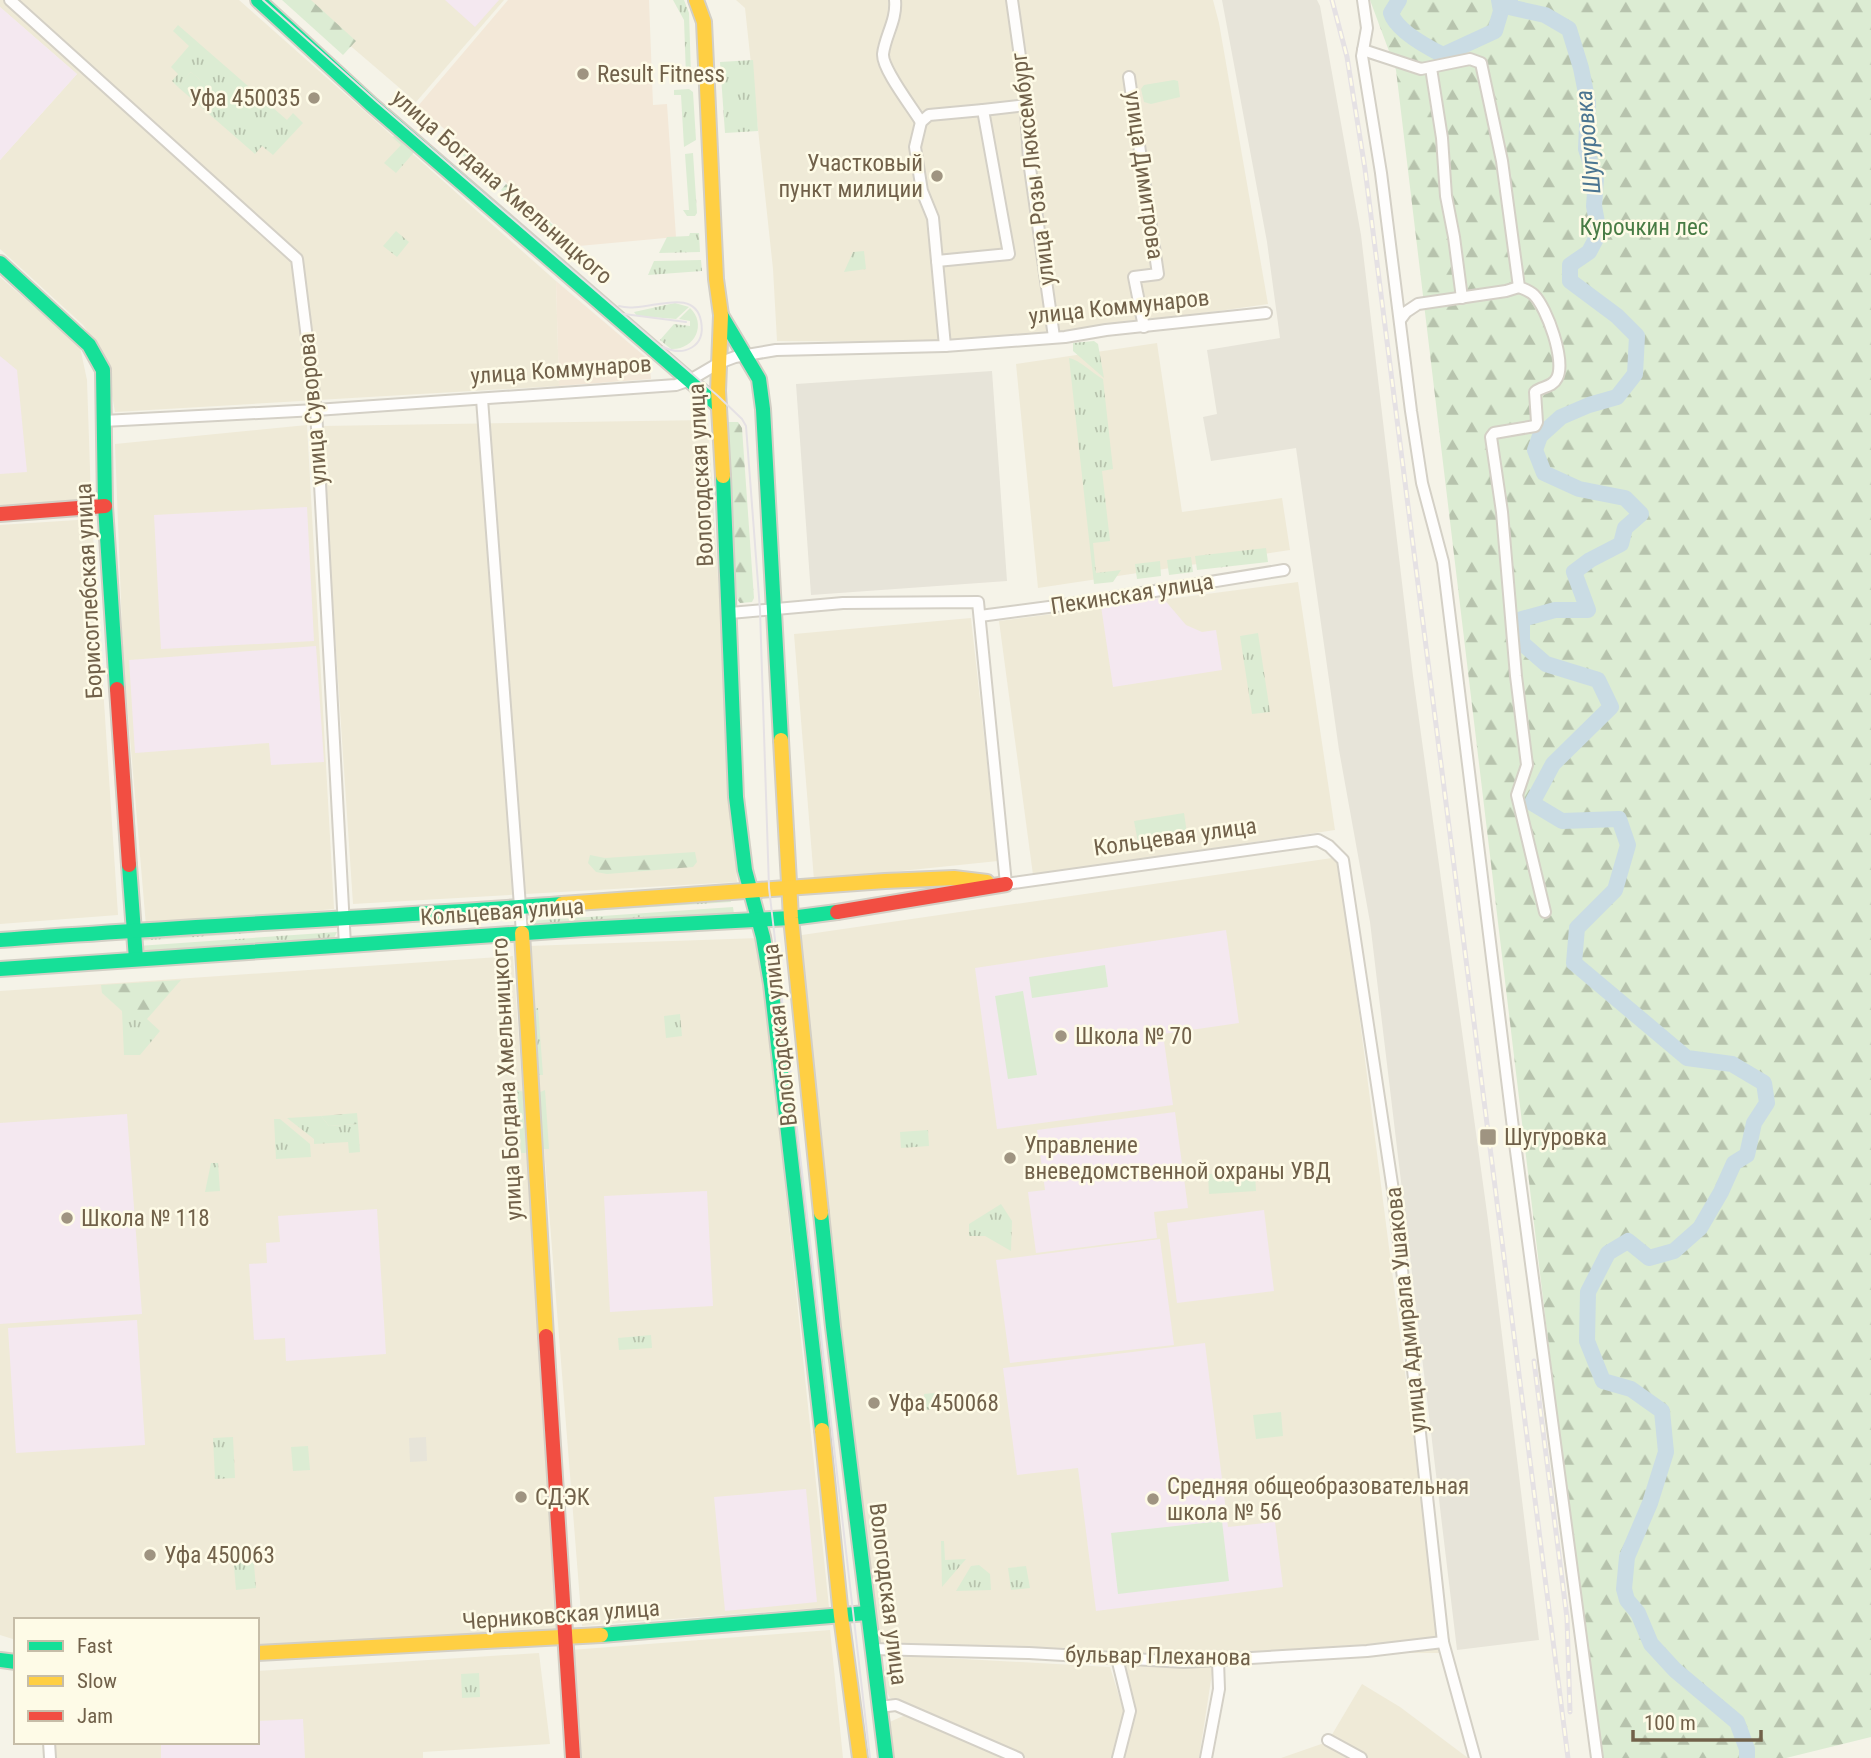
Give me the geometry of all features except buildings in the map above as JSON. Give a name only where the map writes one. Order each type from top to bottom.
[{"type":"main road","name":"улица Богдана Хмельницкого","points":[[258,0],[375,108],[719,406]]},
{"type":"main road","name":"Вологодская улица","points":[[696,0],[704,22],[705,34],[716,279],[722,315],[719,406],[736,797],[741,851],[759,921],[772,997],[841,1616],[860,1758]]},
{"type":"main road","name":"Борисоглебская улица","points":[[0,263],[89,345],[103,370],[106,506],[136,959]]},
{"type":"main road","name":"Вологодская улица","points":[[722,315],[759,379],[791,918],[832,1315],[886,1758]]},
{"type":"main road","points":[[0,514],[106,506]]},
{"type":"main road","name":"Кольцевая улица","points":[[0,940],[134,929],[345,920],[751,889],[954,878],[1006,884]]},
{"type":"main road","name":"Кольцевая улица","points":[[0,969],[522,933],[759,921],[880,906],[1006,884]]},
{"type":"main road","name":"улица Богдана Хмельницкого","points":[[522,933],[573,1758]]},
{"type":"main road","name":"Черниковская улица","points":[[259,1653],[565,1639],[867,1613]]},
{"type":"street","name":"улица Суворова","points":[[10,0],[297,259],[316,410],[345,945]]},
{"type":"street","points":[[895,0],[891,31],[883,55],[884,63],[886,71],[921,122]]},
{"type":"street","name":"улица Розы Люксембург","points":[[1012,0],[1026,105],[1029,161],[1054,337]]},
{"type":"street","points":[[1363,0],[1367,28],[1363,50],[1422,483],[1443,562],[1514,1136],[1597,1758]]},
{"type":"street","points":[[1363,50],[1421,69],[1470,59],[1477,60],[1483,68],[1502,162],[1519,287]]},
{"type":"street","points":[[1431,68],[1461,298]]},
{"type":"street","name":"улица Димитрова","points":[[1129,77],[1158,274],[1134,277],[1144,327]]},
{"type":"street","points":[[945,346],[933,218],[922,191],[915,147],[921,122],[929,115],[1026,105]]},
{"type":"street","points":[[937,261],[1009,254],[984,110]]},
{"type":"street","points":[[1400,320],[1418,304],[1519,287],[1534,295],[1546,315],[1560,364],[1555,383],[1535,392],[1535,426],[1494,433],[1490,437],[1502,512],[1516,676],[1527,765],[1517,795],[1545,912]]},
{"type":"street","name":"улица Коммунаров","points":[[103,421],[316,410],[676,385],[719,363],[776,350],[945,346],[1054,337],[1266,313]]},
{"type":"street","name":"улица Богдана Хмельницкого","points":[[482,398],[522,933]]},
{"type":"street","name":"Пекинская улица","points":[[979,617],[1284,570]]},
{"type":"street","points":[[730,613],[843,603],[978,602],[1006,884]]},
{"type":"street","name":"Кольцевая улица","points":[[1006,884],[1318,840],[1329,846],[1343,860]]},
{"type":"street","name":"улица Адмирала Ушакова","points":[[1343,860],[1394,1196],[1443,1642],[1475,1758]]},
{"type":"street","name":"бульвар Плеханова","points":[[873,1656],[897,1650],[954,1650],[1218,1661],[1367,1651],[1443,1642]]},
{"type":"street","points":[[1117,1658],[1130,1711],[1118,1758]]},
{"type":"street","points":[[1210,1756],[1219,1689],[1218,1661]]},
{"type":"street","points":[[879,1707],[896,1705],[1018,1758]]},
{"type":"street","points":[[1328,1740],[1361,1758]]},
{"type":"shaded area","points":[[0,0],[239,0],[556,281],[559,386],[115,412],[105,356],[83,325],[0,249],[0,160],[77,74],[0,7]]},
{"type":"shaded area","points":[[297,0],[504,0],[416,102]]},
{"type":"shaded area","points":[[445,0],[499,0],[475,27]]},
{"type":"shaded area","points":[[508,0],[649,0],[653,105],[667,104],[676,237],[579,246],[418,106]]},
{"type":"shaded area","points":[[736,0],[1213,0],[1268,304],[1049,335],[954,342],[777,341],[773,269],[745,8]]},
{"type":"shaded area","points":[[1222,0],[1317,0],[1320,6],[1361,235],[1413,676],[1488,1220],[1539,1640],[1457,1650],[1370,922],[1339,750],[1296,448],[1211,461],[1203,417],[1217,414],[1207,350],[1280,338],[1267,242]]},
{"type":"shaded area","points":[[0,7],[77,74],[0,160]]},
{"type":"shaded area","points":[[0,277],[80,347],[87,380],[91,499],[0,507]]},
{"type":"shaded area","points":[[556,281],[649,360],[651,379],[559,386]]},
{"type":"shaded area","points":[[1157,343],[1182,512],[1282,498],[1290,550],[1038,588],[1016,364]]},
{"type":"shaded area","points":[[0,356],[17,370],[27,472],[0,474]]},
{"type":"shaded area","points":[[992,371],[1007,581],[811,595],[796,384]]},
{"type":"shaded area","points":[[708,420],[737,882],[353,904],[321,426]]},
{"type":"shaded area","points":[[307,425],[334,909],[146,926],[123,655],[115,444]]},
{"type":"shaded area","points":[[307,507],[314,641],[161,649],[154,515]]},
{"type":"shaded area","points":[[92,519],[118,915],[0,924],[0,525]]},
{"type":"shaded area","points":[[1298,582],[1335,830],[1033,875],[999,621]]},
{"type":"shaded area","points":[[1163,598],[1186,625],[1202,632],[1216,630],[1222,670],[1113,687],[1101,606]]},
{"type":"shaded area","points":[[971,618],[998,861],[814,880],[794,634]]},
{"type":"shaded area","points":[[316,646],[324,762],[271,765],[269,743],[135,753],[129,660]]},
{"type":"shaded area","points":[[1339,857],[1441,1653],[1039,1653],[877,1646],[795,936]]},
{"type":"shaded area","name":"Школа № 70","points":[[1226,930],[1239,1023],[1163,1034],[1173,1105],[997,1129],[975,968]]},
{"type":"shaded area","points":[[759,938],[829,1607],[582,1626],[528,946]]},
{"type":"shaded area","points":[[513,956],[561,1635],[259,1648],[259,1618],[14,1618],[14,1639],[0,1635],[0,991]]},
{"type":"shaded area","points":[[1175,1112],[1188,1208],[1154,1212],[1157,1238],[1036,1253],[1028,1192],[1045,1190],[1037,1130]]},
{"type":"shaded area","name":"Школа № 118","points":[[127,1114],[142,1314],[0,1324],[0,1123]]},
{"type":"shaded area","points":[[707,1191],[713,1306],[610,1312],[604,1196]]},
{"type":"shaded area","points":[[377,1209],[386,1354],[286,1361],[285,1338],[254,1340],[249,1264],[267,1263],[266,1243],[280,1242],[278,1216]]},
{"type":"shaded area","points":[[1264,1210],[1274,1291],[1177,1303],[1167,1223]]},
{"type":"shaded area","points":[[1160,1239],[1174,1345],[1010,1363],[996,1260]]},
{"type":"shaded area","points":[[137,1320],[145,1445],[16,1453],[8,1328]]},
{"type":"shaded area","name":"Средняя общеобразовательная школа № 56","points":[[1205,1343],[1228,1527],[1275,1522],[1283,1587],[1096,1611],[1078,1468],[1017,1475],[1003,1368]]},
{"type":"shaded area","points":[[426,1437],[427,1461],[410,1462],[409,1438]]},
{"type":"shaded area","points":[[806,1489],[817,1602],[725,1611],[714,1497]]},
{"type":"shaded area","points":[[830,1630],[843,1758],[579,1758],[571,1650]]},
{"type":"shaded area","points":[[539,1653],[550,1744],[423,1752],[423,1758],[55,1758],[54,1744],[259,1744],[259,1671]]},
{"type":"shaded area","points":[[909,1656],[1110,1667],[1124,1712],[1124,1726],[1115,1758],[1026,1758],[890,1698],[884,1687],[886,1662]]},
{"type":"shaded area","points":[[1124,1664],[1213,1667],[1199,1758],[1121,1758],[1135,1706]]},
{"type":"shaded area","points":[[1362,1684],[1400,1707],[1468,1758],[1366,1758],[1330,1738]]},
{"type":"shaded area","points":[[910,1713],[1014,1758],[890,1758],[885,1724]]},
{"type":"shaded area","points":[[303,1719],[305,1758],[161,1758],[161,1744],[259,1744],[259,1721]]},
{"type":"shaded area","points":[[1327,1742],[1357,1758],[1281,1758]]},
{"type":"green space","points":[[282,0],[311,0],[356,41],[343,55]]},
{"type":"green space","points":[[673,0],[684,0],[689,13],[691,75],[686,76],[684,20]]},
{"type":"green space","name":"Курочкин лес","points":[[1370,0],[1871,0],[1871,1737],[1786,1758],[1598,1758],[1396,70]]},
{"type":"green space","points":[[178,25],[287,120],[293,113],[303,123],[273,155],[262,146],[255,154],[201,107],[214,92],[191,72],[178,87],[172,81],[178,74],[171,67],[189,46],[173,31]]},
{"type":"green space","points":[[753,60],[758,131],[725,133],[720,62]]},
{"type":"green space","points":[[191,72],[214,92],[201,107],[178,87]]},
{"type":"green space","points":[[1178,81],[1180,97],[1151,104],[1144,102],[1141,89],[1144,85]]},
{"type":"green space","points":[[689,89],[693,92],[696,140],[684,147],[681,95],[674,95],[674,90]]},
{"type":"green space","points":[[400,134],[416,150],[396,173],[384,163],[401,145],[392,137]]},
{"type":"green space","points":[[456,140],[497,176],[492,181],[451,145]]},
{"type":"green space","points":[[693,153],[697,213],[695,216],[687,216],[683,210],[689,210],[685,154]]},
{"type":"green space","points":[[506,184],[554,226],[549,231],[501,190]]},
{"type":"green space","points":[[396,231],[409,242],[397,257],[383,246]]},
{"type":"green space","points":[[690,233],[699,233],[700,252],[659,253],[667,237],[689,236]]},
{"type":"green space","points":[[864,251],[866,269],[844,272],[853,252]]},
{"type":"green space","points":[[701,260],[702,271],[648,275],[654,261]]},
{"type":"green space","points":[[675,303],[689,307],[676,319],[637,316],[634,312]]},
{"type":"green space","points":[[690,308],[698,321],[696,335],[686,345],[671,349],[660,340],[674,324],[690,326],[690,321],[679,319]]},
{"type":"green space","points":[[1094,341],[1098,344],[1104,378],[1073,351],[1073,343]]},
{"type":"green space","points":[[1069,358],[1103,379],[1113,469],[1102,471],[1110,541],[1093,543],[1096,573],[1121,570],[1113,582],[1094,584]]},
{"type":"green space","points":[[728,422],[738,422],[742,428],[754,598],[752,602],[740,603],[737,599],[726,426]]},
{"type":"green space","points":[[1266,548],[1268,562],[1197,570],[1195,556]]},
{"type":"green space","points":[[1191,557],[1193,572],[1169,575],[1167,560]]},
{"type":"green space","points":[[1160,561],[1161,576],[1137,579],[1135,564]]},
{"type":"green space","points":[[1258,633],[1270,712],[1252,714],[1240,636]]},
{"type":"green space","points":[[1184,813],[1188,840],[1139,848],[1134,821]]},
{"type":"green space","points":[[695,852],[697,862],[693,867],[607,874],[596,872],[588,863],[590,855],[605,858]]},
{"type":"green space","points":[[731,895],[731,902],[529,915],[528,909]]},
{"type":"green space","points":[[733,907],[734,914],[530,928],[529,921]]},
{"type":"green space","points":[[337,927],[138,941],[143,935]]},
{"type":"green space","points":[[337,932],[333,940],[142,952],[138,946]]},
{"type":"green space","points":[[1105,965],[1108,987],[1032,998],[1029,977]]},
{"type":"green space","points":[[181,980],[154,1011],[122,1011],[102,993],[101,985]]},
{"type":"green space","points":[[1023,991],[1037,1075],[1008,1079],[995,996]]},
{"type":"green space","points":[[538,1008],[543,1075],[537,1075],[532,1009]]},
{"type":"green space","points":[[122,1011],[154,1011],[147,1019],[160,1031],[140,1055],[124,1055]]},
{"type":"green space","points":[[680,1014],[682,1036],[666,1038],[664,1016]]},
{"type":"green space","points":[[517,1090],[524,1092],[526,1153],[521,1153]]},
{"type":"green space","points":[[545,1090],[549,1149],[543,1149],[538,1093]]},
{"type":"green space","points":[[357,1113],[358,1124],[329,1126],[321,1116]]},
{"type":"green space","points":[[321,1116],[329,1126],[358,1124],[360,1152],[349,1153],[348,1142],[314,1144],[314,1139],[287,1118]]},
{"type":"green space","points":[[274,1119],[280,1119],[310,1144],[311,1157],[276,1159]]},
{"type":"green space","points":[[928,1130],[929,1146],[901,1148],[900,1132]]},
{"type":"green space","points":[[211,1163],[218,1163],[220,1191],[205,1192]]},
{"type":"green space","points":[[1255,1172],[1256,1191],[1209,1194],[1208,1174]]},
{"type":"green space","points":[[1001,1204],[1012,1221],[1011,1251],[985,1236],[969,1236],[969,1224]]},
{"type":"green space","points":[[651,1335],[652,1348],[619,1350],[618,1338]]},
{"type":"green space","points":[[944,1392],[946,1408],[925,1410],[924,1394]]},
{"type":"green space","points":[[1281,1412],[1283,1436],[1256,1439],[1253,1415]]},
{"type":"green space","points":[[233,1437],[235,1478],[215,1479],[213,1438]]},
{"type":"green space","points":[[308,1446],[310,1470],[293,1471],[291,1447]]},
{"type":"green space","points":[[1222,1521],[1229,1581],[1118,1594],[1111,1533]]},
{"type":"green space","points":[[941,1541],[944,1541],[945,1560],[966,1559],[942,1587]]},
{"type":"green space","points":[[253,1553],[256,1588],[236,1590],[233,1555]]},
{"type":"green space","points":[[979,1565],[990,1574],[991,1590],[956,1591],[971,1566]]},
{"type":"green space","points":[[1026,1566],[1030,1588],[1011,1590],[1008,1568]]},
{"type":"green space","points":[[479,1673],[480,1697],[462,1698],[461,1674]]},
{"type":"waterway","name":"Шугуровка","points":[[1399,0],[1391,13],[1399,26],[1443,55],[1495,31],[1501,11],[1499,0]]},
{"type":"waterway","name":"Шугуровка","points":[[1510,0],[1509,7],[1545,15],[1569,29],[1588,103],[1586,149],[1596,179],[1594,206],[1599,233],[1589,252],[1570,265],[1570,281],[1617,316],[1637,336],[1635,374],[1617,397],[1561,417],[1540,436],[1535,450],[1544,473],[1579,489],[1625,498],[1641,514],[1625,528],[1621,544],[1590,560],[1574,572],[1588,610],[1555,610],[1522,619],[1522,643],[1546,664],[1598,680],[1611,707],[1553,764],[1532,803],[1562,821],[1619,819],[1628,845],[1615,890],[1577,928],[1574,963],[1687,1058],[1732,1064],[1764,1083],[1767,1103],[1754,1123],[1747,1155],[1734,1163],[1700,1228],[1674,1251],[1649,1258],[1628,1241],[1608,1253],[1588,1292],[1587,1341],[1603,1381],[1631,1389],[1662,1411],[1666,1452],[1650,1503],[1627,1557],[1624,1589],[1627,1600],[1638,1613],[1651,1644],[1675,1670],[1737,1722],[1747,1749],[1747,1758]]},
{"type":"tram line","points":[[263,0],[718,396],[746,426],[760,610],[769,888],[870,1758]]},
{"type":"tram line","points":[[619,306],[642,307],[679,302],[689,304],[697,310],[702,330],[697,343],[692,348],[678,351],[663,347]]},
{"type":"tram line","points":[[624,314],[686,322]]},
{"type":"railway","points":[[1332,0],[1347,57],[1365,169],[1568,1758]]},
{"type":"railway","points":[[1534,1361],[1567,1618],[1570,1712]]},
{"type":"traffic: fast","points":[[258,0],[372,105],[719,406]]},
{"type":"traffic: fast","points":[[0,263],[89,345],[103,370],[105,506],[117,689]]},
{"type":"traffic: fast","points":[[721,315],[759,379],[763,409],[781,740]]},
{"type":"traffic: fast","points":[[723,476],[736,797],[745,870],[763,937],[771,984],[822,1430]]},
{"type":"traffic: fast","points":[[129,865],[136,959]]},
{"type":"traffic: fast","points":[[0,940],[562,904]]},
{"type":"traffic: fast","points":[[0,969],[584,929],[791,918],[837,912]]},
{"type":"traffic: fast","points":[[821,1213],[886,1758]]},
{"type":"traffic: fast","points":[[601,1635],[867,1613]]},
{"type":"traffic: fast","points":[[0,1660],[14,1662]]},
{"type":"traffic: slow","points":[[696,0],[704,22],[716,279],[721,315],[718,391],[723,476]]},
{"type":"traffic: slow","points":[[781,740],[791,918],[821,1213]]},
{"type":"traffic: slow","points":[[562,904],[885,881],[954,878],[987,882]]},
{"type":"traffic: slow","points":[[522,933],[546,1336]]},
{"type":"traffic: slow","points":[[822,1430],[841,1616],[860,1758]]},
{"type":"traffic: slow","points":[[259,1653],[601,1635]]},
{"type":"traffic: jam","points":[[0,514],[105,506]]},
{"type":"traffic: jam","points":[[117,689],[129,865]]},
{"type":"traffic: jam","points":[[837,912],[1006,884]]},
{"type":"traffic: jam","points":[[546,1336],[573,1758]]},
{"type":"place","name":"Result Fitness","points":[[583,74]]},
{"type":"place","name":"Уфа 450035","points":[[314,98]]},
{"type":"place","name":"Участковый пункт милиции","points":[[937,176]]},
{"type":"place","name":"Школа № 70","points":[[1061,1036]]},
{"type":"place","name":"Шугуровка","points":[[1488,1137]]},
{"type":"place","name":"Управление вневедомственной охраны УВД","points":[[1010,1158]]},
{"type":"place","name":"Школа № 118","points":[[67,1218]]},
{"type":"place","name":"Уфа 450068","points":[[874,1403]]},
{"type":"place","name":"СДЭК","points":[[521,1497]]},
{"type":"place","name":"Средняя общеобразовательная школа № 56","points":[[1153,1499]]},
{"type":"place","name":"Уфа 450063","points":[[150,1555]]}]
